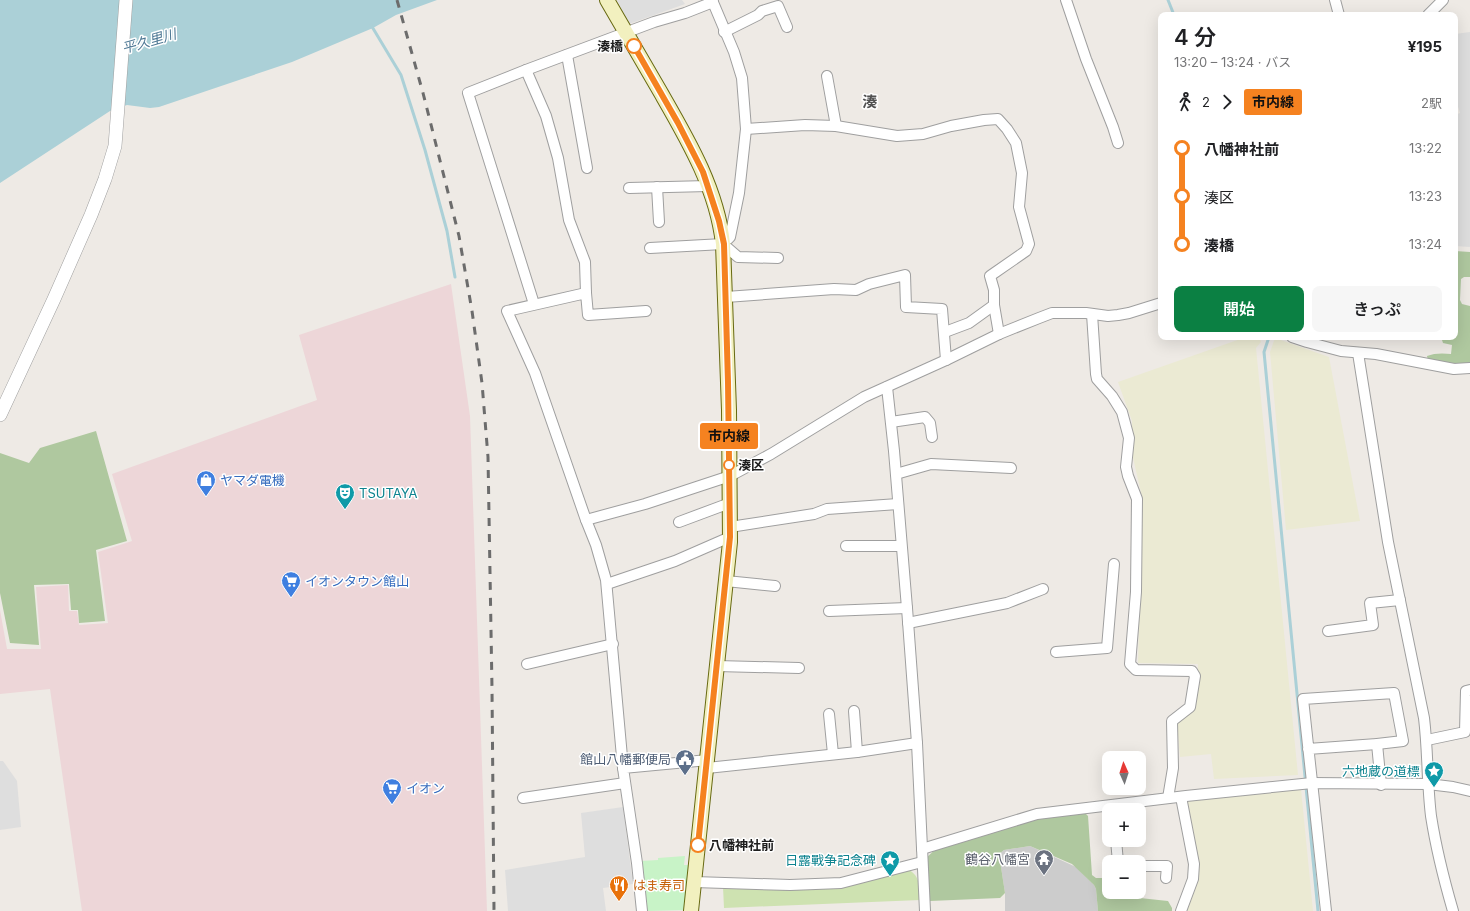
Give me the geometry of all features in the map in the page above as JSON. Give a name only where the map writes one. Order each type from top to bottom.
[{"type":"main road","points":[[607,0],[691,146],[708,186],[719,221],[724,244],[730,532],[691,911]]},
{"type":"street","points":[[0,415],[91,215],[105,179],[115,146],[126,0]]},
{"type":"street","points":[[1066,0],[1118,143]]},
{"type":"street","points":[[1335,0],[1338,12]]},
{"type":"street","points":[[1431,12],[1443,0]]},
{"type":"street","points":[[534,304],[468,93],[654,22],[685,13],[713,1],[724,32],[734,52],[742,78],[746,129],[739,193],[730,237],[724,244]]},
{"type":"street","points":[[724,32],[758,15],[762,10],[778,6],[787,27]]},
{"type":"street","points":[[567,55],[587,168]]},
{"type":"street","points":[[526,70],[546,116],[558,158],[569,220],[585,262],[588,315],[646,311]]},
{"type":"street","points":[[827,76],[836,126]]},
{"type":"street","points":[[746,129],[805,125],[836,126],[897,136],[923,134],[951,126],[998,119],[1016,143],[1022,173],[1019,207],[1029,244],[1026,251],[990,276],[994,290],[994,305],[999,334]]},
{"type":"street","points":[[629,188],[708,186]]},
{"type":"street","points":[[657,187],[658,222]]},
{"type":"street","points":[[650,248],[724,244],[738,257],[778,258]]},
{"type":"street","points":[[726,297],[834,289],[856,290],[869,284],[905,275],[906,307],[942,310],[945,332],[946,360]]},
{"type":"street","points":[[586,293],[507,311],[535,373],[596,545],[607,584],[623,768],[637,863],[642,911]]},
{"type":"street","points":[[586,520],[645,504],[730,476],[771,454],[864,397],[999,334],[1052,313],[1108,316],[1129,313],[1158,304]]},
{"type":"street","points":[[945,332],[969,323],[994,305]]},
{"type":"street","points":[[1092,314],[1097,379],[1112,396],[1122,412],[1129,438],[1126,467],[1137,499],[1136,592],[1130,664],[1136,670],[1192,671],[1195,676],[1190,707],[1172,721],[1173,768],[1168,798]]},
{"type":"street","points":[[1302,340],[1324,347],[1358,353],[1376,354],[1454,369],[1470,368]]},
{"type":"street","points":[[1358,353],[1388,542],[1424,718],[1427,740],[1428,784],[1431,816],[1442,875],[1453,911]]},
{"type":"street","points":[[887,387],[907,608],[925,911]]},
{"type":"street","points":[[891,422],[925,417],[930,423],[932,437]]},
{"type":"street","points":[[896,474],[931,464],[1011,468]]},
{"type":"street","points":[[679,522],[730,503]]},
{"type":"street","points":[[607,584],[675,561],[730,532],[814,514],[827,509],[898,504]]},
{"type":"street","points":[[846,546],[901,546]]},
{"type":"street","points":[[1056,652],[1107,648],[1114,564]]},
{"type":"street","points":[[726,581],[775,586]]},
{"type":"street","points":[[908,623],[1007,604],[1043,588]]},
{"type":"street","points":[[1328,631],[1373,625],[1370,603],[1400,600]]},
{"type":"street","points":[[829,610],[907,608]]},
{"type":"street","points":[[528,664],[613,644]]},
{"type":"street","points":[[717,666],[799,668]]},
{"type":"street","points":[[1427,740],[1465,732],[1466,691],[1470,690]]},
{"type":"street","points":[[1308,749],[1403,741],[1394,692],[1303,699],[1308,749],[1308,784],[1326,911]]},
{"type":"street","points":[[854,711],[857,752]]},
{"type":"street","points":[[829,714],[833,754]]},
{"type":"street","points":[[623,768],[707,764],[857,752],[916,743]]},
{"type":"street","points":[[1378,744],[1381,785]]},
{"type":"street","points":[[522,798],[625,783]]},
{"type":"street","points":[[1140,803],[1168,798],[1308,784],[1428,784],[1470,791]]},
{"type":"street","points":[[1181,797],[1194,864],[1193,879],[1181,911]]},
{"type":"street","points":[[922,849],[1037,814],[1102,809]]},
{"type":"street","points":[[694,882],[790,885],[841,883],[922,862]]},
{"type":"street","points":[[1146,866],[1167,866],[1166,878]]},
{"type":"shaded area","points":[[617,0],[682,0],[685,4],[629,24]]},
{"type":"shaded area","points":[[1470,32],[1470,247],[1458,246],[1458,114],[1460,113],[1458,107],[1458,34]]},
{"type":"shaded area","name":"イオンタウン館山","points":[[451,284],[470,416],[487,911],[82,911],[50,689],[0,694],[0,610],[7,649],[41,649],[36,587],[68,585],[69,611],[77,611],[79,625],[108,623],[98,552],[132,541],[112,474],[317,400],[299,335]]},
{"type":"shaded area","points":[[0,761],[3,761],[17,781],[21,827],[0,830]]},
{"type":"shaded area","points":[[623,807],[633,884],[603,888],[606,911],[508,911],[505,870],[585,857],[581,813]]},
{"type":"shaded area","name":"鶴谷八幡宮","points":[[1030,846],[1076,867],[1094,885],[1096,889],[1098,911],[1005,911],[1005,893],[999,854],[1004,850]]},
{"type":"green space","points":[[1458,251],[1470,252],[1470,277],[1464,277],[1461,279],[1460,300],[1462,304],[1470,306],[1470,364],[1460,365],[1428,361],[1427,356],[1430,355],[1451,354],[1452,345],[1443,343],[1442,340],[1458,340]]},
{"type":"green space","points":[[1237,340],[1260,340],[1261,342],[1256,348],[1298,775],[1214,779],[1211,754],[1180,757],[1177,724],[1196,706],[1198,664],[1138,663],[1142,497],[1131,449],[1132,421],[1118,382]]},
{"type":"green space","points":[[1274,340],[1281,340],[1329,357],[1360,521],[1286,530],[1270,352]]},
{"type":"green space","points":[[96,431],[127,541],[96,550],[105,621],[79,623],[78,610],[71,610],[69,584],[34,585],[39,645],[10,643],[0,593],[0,453],[29,463],[40,448]]},
{"type":"green space","points":[[1301,789],[1313,911],[1182,911],[1197,861],[1186,803],[1189,801]]},
{"type":"green space","points":[[1084,812],[1088,816],[1092,875],[1096,878],[1102,878],[1102,899],[1146,899],[1168,901],[1172,911],[1098,911],[1096,889],[1094,885],[1072,864],[1030,846],[1004,850],[999,854],[1005,893],[1000,898],[930,901],[926,858],[938,847],[1037,817]]},
{"type":"green space","points":[[685,856],[684,865],[690,865],[686,910],[647,911],[640,861]]},
{"type":"green space","points":[[909,870],[916,876],[920,900],[724,908],[723,887],[789,890],[842,888]]},
{"type":"water","name":"平久里川","points":[[0,0],[437,0],[396,15],[373,28],[292,62],[159,107],[150,108],[127,105],[110,111],[0,183]]},
{"type":"waterway","points":[[1168,0],[1173,12]]},
{"type":"waterway","points":[[371,25],[401,75],[425,150],[447,231],[455,277]]},
{"type":"waterway","points":[[1268,340],[1264,352],[1318,911]]},
{"type":"railway","points":[[397,0],[423,93],[459,236],[472,311],[482,383],[488,457],[494,911]]},
{"type":"bus line","name":"市内線","points":[[634,46],[694,152],[714,203],[724,244],[730,537],[698,845]]},
{"type":"place","name":"湊橋","points":[[634,46]]},
{"type":"place","name":"湊区","points":[[729,465]]},
{"type":"place","name":"ヤマダ電機","points":[[206,497]]},
{"type":"place","name":"TSUTAYA","points":[[345,510]]},
{"type":"place","name":"イオンタウン館山","points":[[291,598]]},
{"type":"place","name":"館山八幡郵便局","points":[[685,776]]},
{"type":"place","name":"六地蔵の道標","points":[[1434,788]]},
{"type":"place","name":"イオン","points":[[392,805]]},
{"type":"place","name":"八幡神社前","points":[[698,845]]},
{"type":"place","name":"鶴谷八幡宮","points":[[1044,876]]},
{"type":"place","name":"日露戰争記念碑","points":[[890,877]]},
{"type":"place","name":"はま寿司","points":[[619,902]]},
{"type":"district","name":"湊","points":[[870,102]]}]
